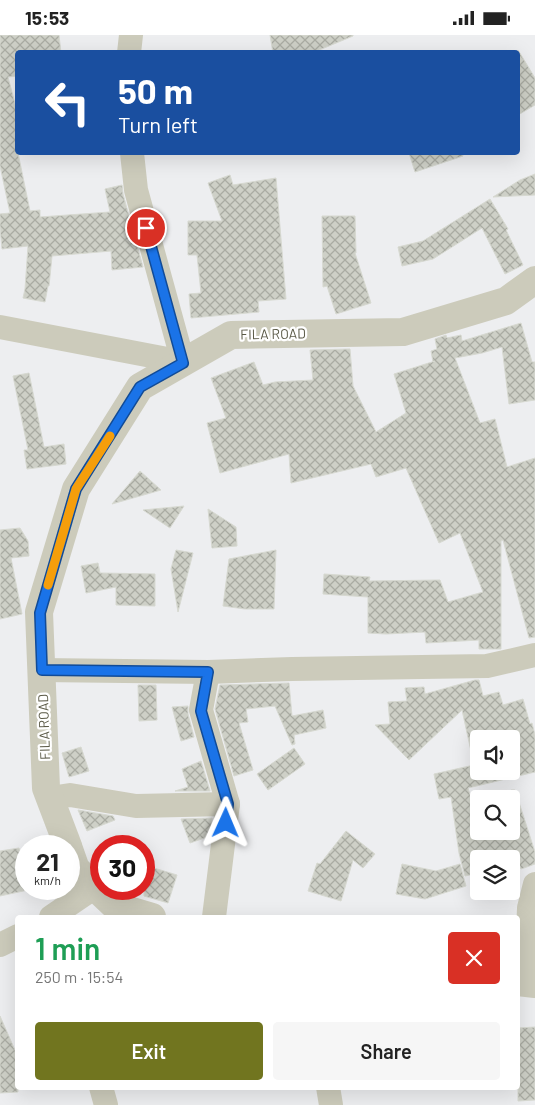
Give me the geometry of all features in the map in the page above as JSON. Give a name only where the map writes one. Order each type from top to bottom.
[{"type":"street","points":[[129,50],[131,35]]},
{"type":"street","points":[[0,327],[183,363],[136,190],[132,155]]},
{"type":"street","name":"FILA ROAD","points":[[63,835],[46,788],[40,613],[76,489],[140,387],[230,335],[403,332],[506,301],[535,280]]},
{"type":"street","points":[[42,670],[208,672],[487,666],[535,655]]},
{"type":"street","points":[[208,672],[201,711],[228,804],[214,915]]},
{"type":"street","points":[[50,798],[70,795],[136,806],[228,804]]},
{"type":"street","name":"FILA ROAD","points":[[80,873],[90,882]]},
{"type":"street","points":[[526,983],[529,908],[535,884]]},
{"type":"street","points":[[54,915],[90,890]]},
{"type":"street","name":"FILA ROAD","points":[[109,900],[115,906],[145,915]]},
{"type":"street","points":[[0,945],[15,938]]},
{"type":"street","points":[[102,1090],[106,1105]]},
{"type":"street","points":[[328,1090],[331,1105]]},
{"type":"building","points":[[0,35],[59,35],[61,50],[15,50],[15,76],[8,77],[15,104],[15,155],[18,155],[30,211],[40,210],[40,217],[110,212],[105,189],[122,185],[143,267],[112,270],[111,251],[52,256],[49,286],[45,302],[23,298],[28,246],[2,249],[0,214],[10,213],[0,166]]},
{"type":"building","points":[[270,35],[353,35],[319,50],[272,50]]},
{"type":"building","points":[[520,53],[535,78],[535,105],[520,114]]},
{"type":"building","points":[[410,155],[463,155],[463,156],[415,172]]},
{"type":"building","points":[[535,174],[535,195],[493,197],[520,180]]},
{"type":"building","points":[[230,175],[233,185],[276,178],[286,299],[258,301],[259,312],[191,318],[189,294],[201,293],[197,255],[188,255],[188,221],[222,221],[208,183]]},
{"type":"building","points":[[490,199],[508,229],[506,230],[523,265],[505,274],[482,228],[433,259],[402,266],[398,247],[423,241]]},
{"type":"building","points":[[322,216],[355,216],[355,253],[371,303],[336,314],[327,286],[323,287]]},
{"type":"building","points":[[521,323],[532,362],[535,362],[535,400],[509,404],[502,347],[455,358],[480,423],[495,419],[507,467],[535,458],[535,637],[529,638],[503,540],[501,541],[501,649],[479,649],[479,640],[426,643],[425,632],[368,633],[368,597],[323,594],[324,574],[370,577],[369,581],[440,580],[448,602],[483,592],[460,533],[439,543],[406,468],[376,477],[371,464],[291,483],[289,454],[220,473],[207,423],[226,418],[211,378],[254,362],[263,385],[275,382],[313,380],[310,350],[350,349],[353,386],[376,432],[406,413],[394,374],[433,362],[431,351],[437,349],[435,339],[446,335],[447,338],[461,335],[462,341]]},
{"type":"building","points":[[29,373],[44,447],[64,444],[66,464],[27,469],[24,450],[28,450],[13,376]]},
{"type":"building","points":[[140,471],[161,490],[112,504]]},
{"type":"building","points":[[184,506],[170,528],[143,510]]},
{"type":"building","points":[[208,509],[236,527],[237,546],[212,548]]},
{"type":"building","points":[[20,528],[28,541],[29,556],[11,558],[22,614],[0,619],[0,530]]},
{"type":"building","points":[[176,550],[193,553],[178,612],[171,569]]},
{"type":"building","points":[[276,550],[274,609],[245,609],[223,606],[229,559]]},
{"type":"building","points":[[98,563],[100,573],[155,574],[155,606],[116,605],[116,587],[86,593],[81,566]]},
{"type":"building","points":[[479,680],[483,696],[499,692],[503,705],[523,699],[535,735],[535,772],[520,776],[520,730],[470,730],[470,747],[462,710],[409,760],[375,725],[390,724],[388,702],[407,701],[405,688],[424,687],[425,694]]},
{"type":"building","points":[[289,683],[292,716],[323,710],[326,728],[294,735],[295,744],[292,745],[275,706],[246,709],[248,722],[239,723],[253,770],[234,776],[215,709],[220,685]]},
{"type":"building","points":[[138,685],[156,685],[157,720],[139,721]]},
{"type":"building","points":[[188,706],[188,714],[194,737],[181,741],[172,707]]},
{"type":"building","points":[[81,747],[89,771],[69,777],[62,753]]},
{"type":"building","points":[[294,748],[305,764],[268,790],[257,774]]},
{"type":"building","points":[[201,761],[210,791],[175,791],[188,787],[182,769]]},
{"type":"building","points":[[470,766],[470,780],[502,780],[468,788],[470,794],[470,840],[520,840],[520,806],[535,852],[535,864],[521,869],[520,850],[470,850],[470,875],[465,876],[459,853],[451,797],[439,799],[434,774]]},
{"type":"building","points":[[78,810],[113,816],[115,820],[87,831]]},
{"type":"building","points":[[212,818],[210,836],[190,843],[181,819]]},
{"type":"building","points":[[346,831],[375,854],[363,868],[353,860],[341,901],[308,891],[317,863],[320,864]]},
{"type":"building","points":[[15,849],[15,893],[0,896],[0,851]]},
{"type":"building","points":[[402,864],[436,871],[460,864],[466,886],[425,899],[396,894]]},
{"type":"building","points":[[155,868],[177,875],[168,903],[155,899]]},
{"type":"building","points":[[0,1016],[15,1050],[15,1090],[18,1090],[18,1092],[0,1093]]},
{"type":"building","points":[[535,1027],[535,1100],[518,1101],[518,1090],[520,1090],[520,1028]]},
{"type":"slow traffic","points":[[48,585],[76,489],[110,436]]},
{"type":"route","points":[[146,228],[183,363],[140,387],[76,489],[40,613],[42,670],[208,672],[201,711],[228,804],[226,823]]}]
